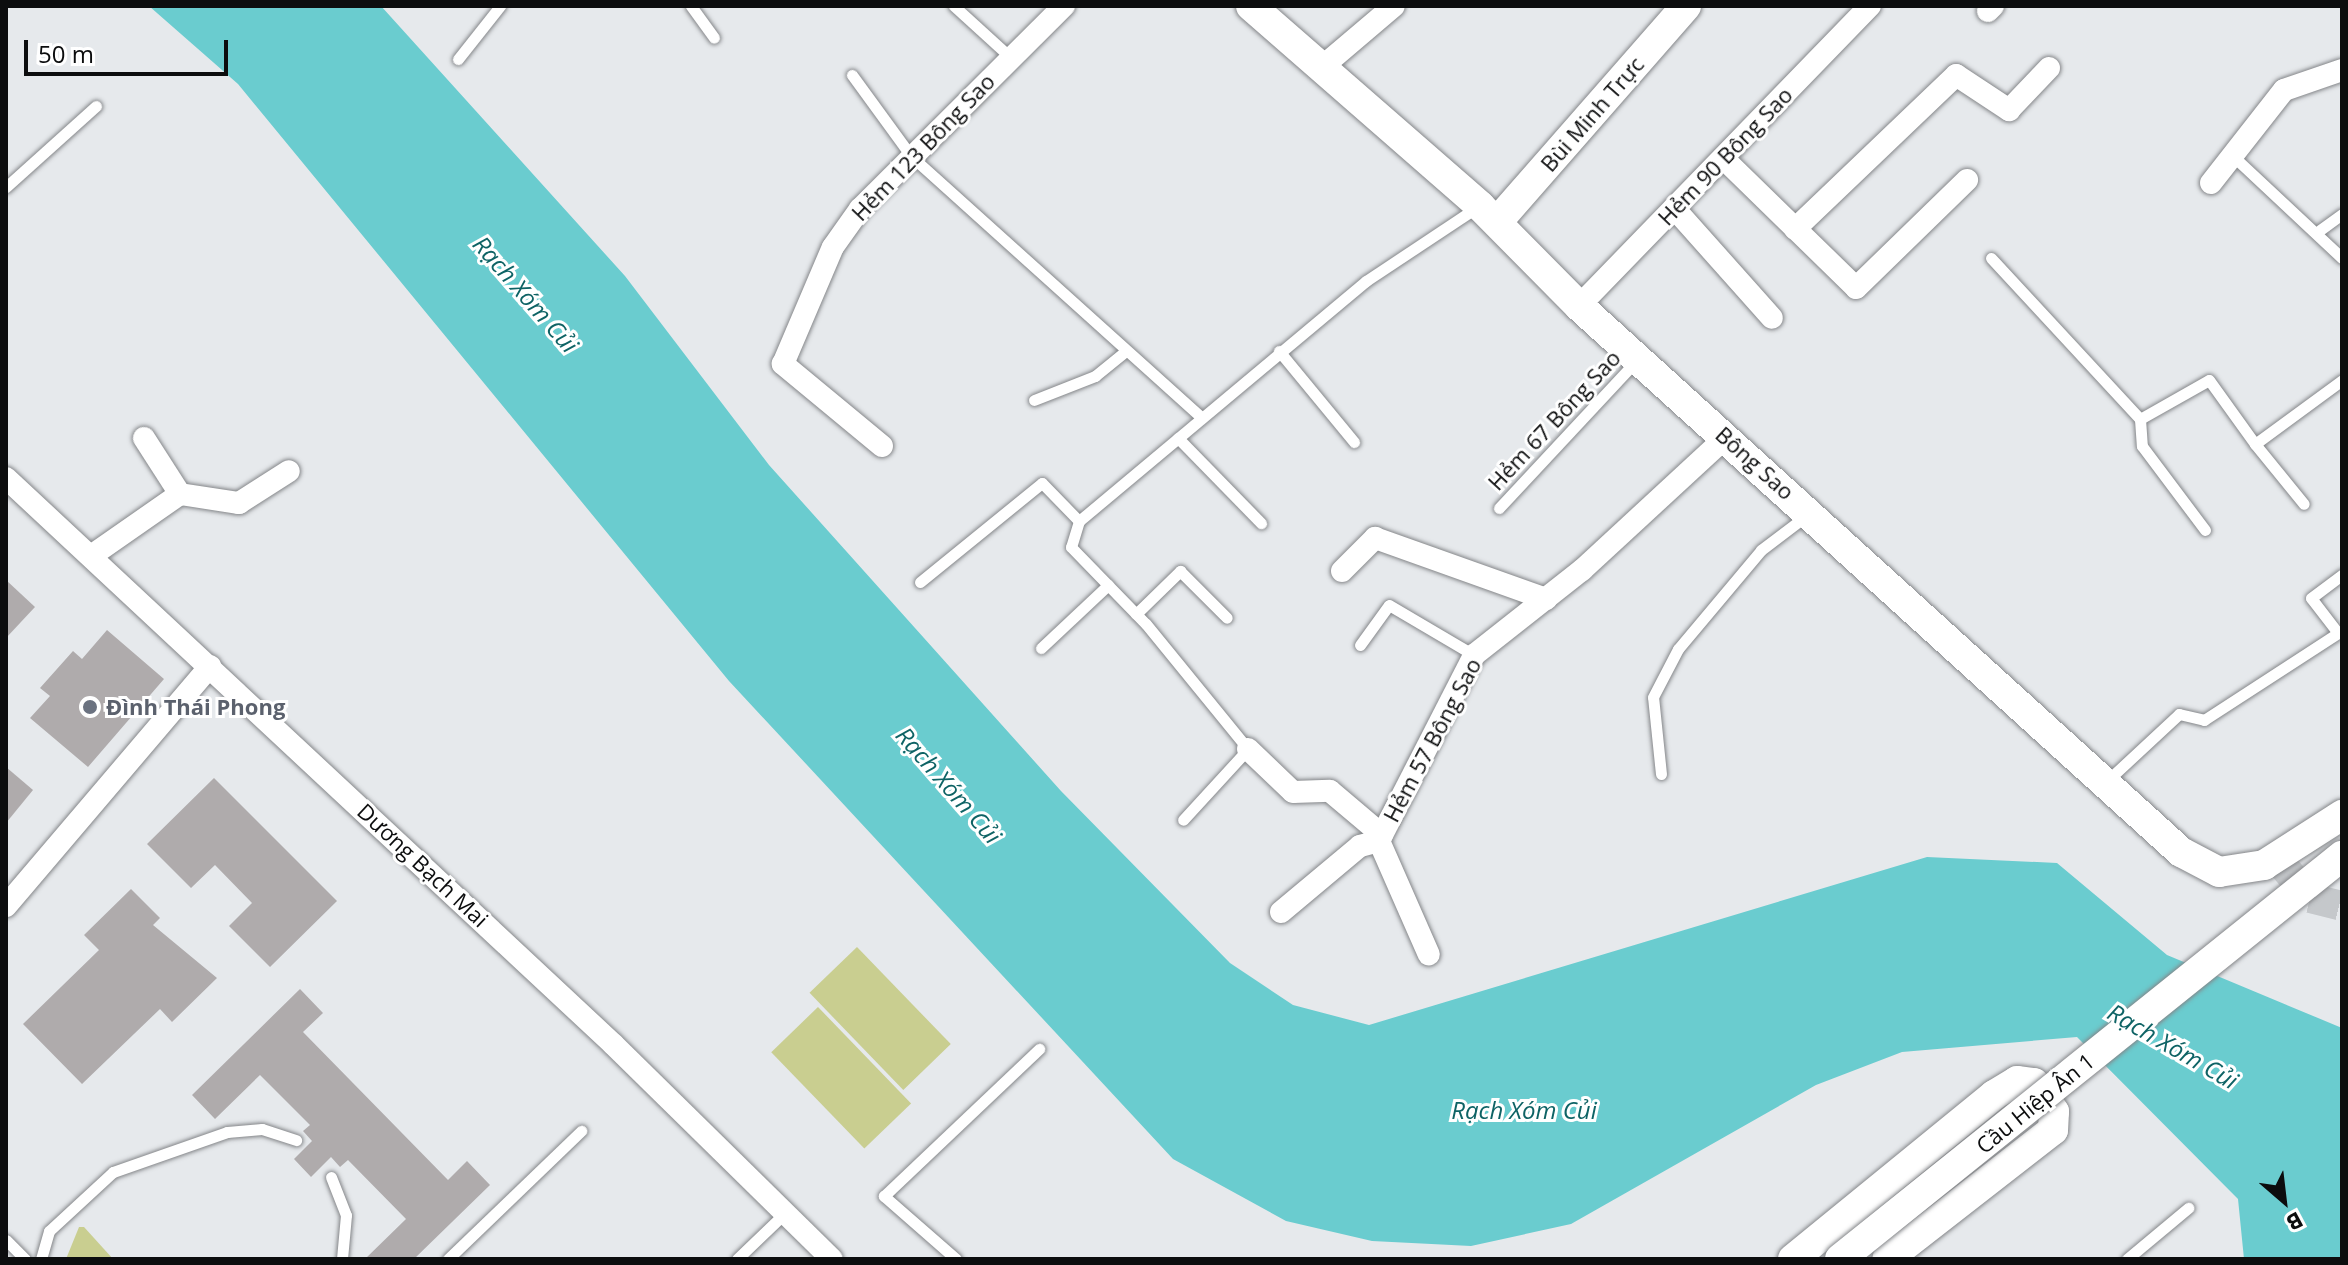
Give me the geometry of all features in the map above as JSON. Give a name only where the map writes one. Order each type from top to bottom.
[{"type":"street","name":"Hẻm 123 Bông Sao","points":[[882,446],[783,364],[833,247],[911,156],[1009,56],[1064,6]]},
{"type":"street","name":"Bông Sao","points":[[1251,6],[1489,214],[1579,306],[2108,780],[2181,852],[2219,872],[2279,861],[2342,815]]},
{"type":"street","points":[[1322,67],[1394,6]]},
{"type":"street","name":"Bùi Minh Trực","points":[[1489,214],[1686,6]]},
{"type":"street","name":"Hẻm 90 Bông Sao","points":[[1579,306],[1870,6]]},
{"type":"street","points":[[1795,229],[1956,75],[2009,110],[2049,68]]},
{"type":"street","points":[[2211,183],[2284,90],[2342,70]]},
{"type":"street","points":[[1723,158],[1856,288],[1967,180]]},
{"type":"street","points":[[1674,208],[1772,318]]},
{"type":"street","name":"Hẻm 57 Bông Sao","points":[[1281,912],[1360,846],[1380,838],[1474,655],[1546,599],[1726,437]]},
{"type":"street","points":[[144,438],[180,494]]},
{"type":"street","points":[[91,556],[180,494],[239,503],[289,471]]},
{"type":"street","name":"Dương Bạch Mai","points":[[6,478],[210,666],[832,1259]]},
{"type":"street","points":[[1342,571],[1375,538],[1546,599]]},
{"type":"street","points":[[6,906],[210,666]]},
{"type":"street","points":[[1248,749],[1293,792],[1330,791],[1380,838],[1429,955]]},
{"type":"street","name":"Cầu Hiệp Ân 1","points":[[1840,1259],[2342,856]]},
{"type":"street","points":[[1793,1259],[1994,1095],[2017,1081],[2034,1083],[2054,1112],[2053,1130],[1887,1259]]},
{"type":"lane","points":[[458,59],[500,6]]},
{"type":"lane","points":[[691,6],[714,38]]},
{"type":"lane","points":[[954,6],[1009,56]]},
{"type":"lane","points":[[852,75],[911,156],[1201,417]]},
{"type":"lane","points":[[6,187],[96,106]]},
{"type":"lane","points":[[2234,157],[2320,230],[2342,258]]},
{"type":"lane","points":[[1183,820],[1248,749],[1136,614],[1071,547],[1079,521],[1366,281],[1489,214]]},
{"type":"lane","points":[[2320,230],[2342,214]]},
{"type":"lane","points":[[1991,258],[2140,419],[2142,446],[2205,530]]},
{"type":"lane","points":[[1034,400],[1095,376],[1126,351]]},
{"type":"lane","points":[[1279,351],[1354,442]]},
{"type":"lane","name":"Hẻm 67 Bông Sao","points":[[1499,508],[1638,359]]},
{"type":"lane","points":[[2140,419],[2209,380],[2255,444],[2304,504]]},
{"type":"lane","points":[[2255,444],[2342,380]]},
{"type":"lane","points":[[1178,438],[1261,523]]},
{"type":"lane","points":[[920,582],[1042,483],[1079,521]]},
{"type":"lane","points":[[1661,774],[1653,697],[1678,649],[1761,550],[1810,513]]},
{"type":"lane","points":[[1136,614],[1180,571],[1227,618]]},
{"type":"lane","points":[[2108,780],[2179,714],[2204,720],[2338,633],[2311,598],[2342,575]]},
{"type":"lane","points":[[1041,648],[1108,585]]},
{"type":"lane","points":[[1360,645],[1389,605],[1474,655]]},
{"type":"lane","points":[[956,1259],[884,1196],[1039,1049]]},
{"type":"lane","points":[[41,1259],[49,1231],[113,1172],[227,1132],[262,1129],[296,1140]]},
{"type":"lane","points":[[448,1259],[581,1131]]},
{"type":"lane","points":[[331,1177],[346,1215],[342,1259]]},
{"type":"lane","points":[[2127,1259],[2188,1208]]},
{"type":"lane","points":[[737,1259],[784,1214]]},
{"type":"lane","points":[[6,1240],[25,1259]]},
{"type":"green space","points":[[857,947],[951,1044],[903,1090],[810,993]]},
{"type":"green space","points":[[818,1007],[911,1103],[864,1149],[771,1052]]},
{"type":"green space","points":[[79,1227],[84,1227],[113,1259],[66,1259]]},
{"type":"water","name":"Rạch Xóm Củi","points":[[149,6],[381,6],[625,276],[769,465],[1061,791],[1230,963],[1293,1005],[1369,1025],[1927,857],[2057,863],[2167,955],[2342,1028],[2342,1259],[2244,1259],[2238,1199],[2077,1037],[1902,1052],[1816,1085],[1571,1224],[1471,1246],[1372,1241],[1286,1221],[1173,1159],[729,681],[238,84]]},
{"type":"building","points":[[6,580],[35,607],[6,638]]},
{"type":"building","name":"Đình Thái Phong","points":[[107,630],[164,679],[88,767],[30,718],[50,696],[40,688],[73,651],[82,659]]},
{"type":"building","points":[[6,767],[33,790],[6,823]]},
{"type":"building","points":[[214,778],[337,901],[270,967],[229,926],[252,903],[215,865],[191,888],[147,844]]},
{"type":"building","points":[[131,889],[160,918],[153,925],[217,978],[172,1022],[160,1009],[82,1084],[23,1024],[99,950],[84,935]]},
{"type":"building","points":[[300,989],[323,1013],[303,1032],[448,1180],[467,1161],[490,1185],[414,1259],[365,1259],[406,1219],[348,1160],[340,1167],[331,1157],[311,1177],[294,1159],[312,1141],[303,1131],[310,1125],[260,1075],[215,1119],[192,1095]]},
{"type":"tunnel","points":[[2279,861],[2310,898],[2342,906]]},
{"type":"place","name":"Đình Thái Phong","points":[[90,707]]}]
